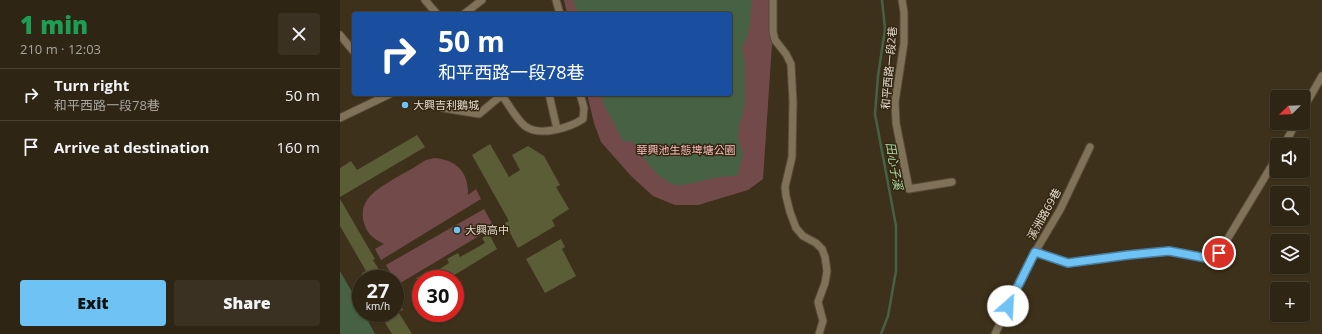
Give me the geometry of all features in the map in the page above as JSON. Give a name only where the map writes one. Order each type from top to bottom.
[{"type":"street","points":[[425,0],[434,12]]},
{"type":"street","points":[[467,12],[482,0]]},
{"type":"street","points":[[556,0],[559,12]]},
{"type":"street","points":[[773,0],[773,32],[790,64],[793,102],[792,157],[785,187],[786,196],[796,228],[803,236],[816,243],[822,249],[827,271],[825,283],[818,302],[822,321],[819,334]]},
{"type":"street","name":"和平西路一段2巷","points":[[902,0],[904,12],[904,42],[895,102],[896,123],[909,189],[952,182]]},
{"type":"street","points":[[340,35],[352,50]]},
{"type":"street","points":[[1310,97],[1322,76]]},
{"type":"street","points":[[340,118],[385,96]]},
{"type":"street","points":[[443,108],[479,114],[500,96]]},
{"type":"street","points":[[503,96],[524,126],[534,132],[558,130],[583,119],[584,108],[581,96]]},
{"type":"street","points":[[550,96],[558,130]]},
{"type":"street","name":"溪洲路69巷","points":[[995,334],[1035,252],[1060,210],[1090,147]]},
{"type":"street","points":[[1035,252],[1068,263],[1169,251],[1211,259],[1219,253],[1270,169]]},
{"type":"green space","name":"華興池生態埤塘公園","points":[[564,0],[770,0],[769,28],[772,44],[763,179],[748,190],[698,205],[675,205],[653,196],[631,176],[601,142],[594,123],[587,96],[732,96],[732,12],[567,12]]},
{"type":"green space","points":[[435,158],[450,162],[460,169],[466,180],[468,195],[476,189],[481,199],[381,260],[375,249],[384,244],[371,236],[364,223],[363,214],[367,200],[377,190],[397,177],[426,160]]},
{"type":"green space","points":[[484,209],[494,227],[422,270],[412,270],[412,276],[404,281],[404,270],[389,270],[386,265]]},
{"type":"shaded area","points":[[573,0],[752,0],[749,32],[742,47],[745,67],[745,103],[739,126],[738,138],[743,155],[737,176],[716,178],[682,185],[675,185],[668,182],[647,163],[633,142],[623,141],[604,105],[602,96],[732,96],[732,12],[577,12]]},
{"type":"shaded area","points":[[340,271],[352,292],[352,322],[369,322],[375,334],[340,334]]},
{"type":"building","points":[[417,135],[425,147],[340,197],[340,168],[351,161],[357,170]]},
{"type":"building","points":[[490,144],[509,177],[520,170],[512,155],[528,146],[544,156],[560,185],[556,187],[569,209],[552,220],[555,226],[518,248],[505,223],[509,221],[472,155]]},
{"type":"building","points":[[340,199],[375,259],[373,260],[379,270],[365,270],[340,226]]},
{"type":"building","points":[[489,234],[497,249],[463,270],[438,270],[449,263],[447,259],[458,253],[460,257],[485,243],[482,238]]},
{"type":"building","points":[[561,239],[565,247],[562,249],[576,276],[545,293],[526,259]]},
{"type":"building","points":[[404,321],[412,334],[392,334],[385,323]]},
{"type":"waterway","name":"田心子溪","points":[[881,334],[888,316],[896,271],[896,226],[875,114],[878,76],[885,29],[882,0]]},
{"type":"place","name":"大興吉利鵝城","points":[[405,105]]},
{"type":"place","name":"大興高中","points":[[457,230]]},
{"type":"route","points":[[1008,306],[1035,252],[1068,263],[1169,251],[1211,259],[1219,253]]}]
